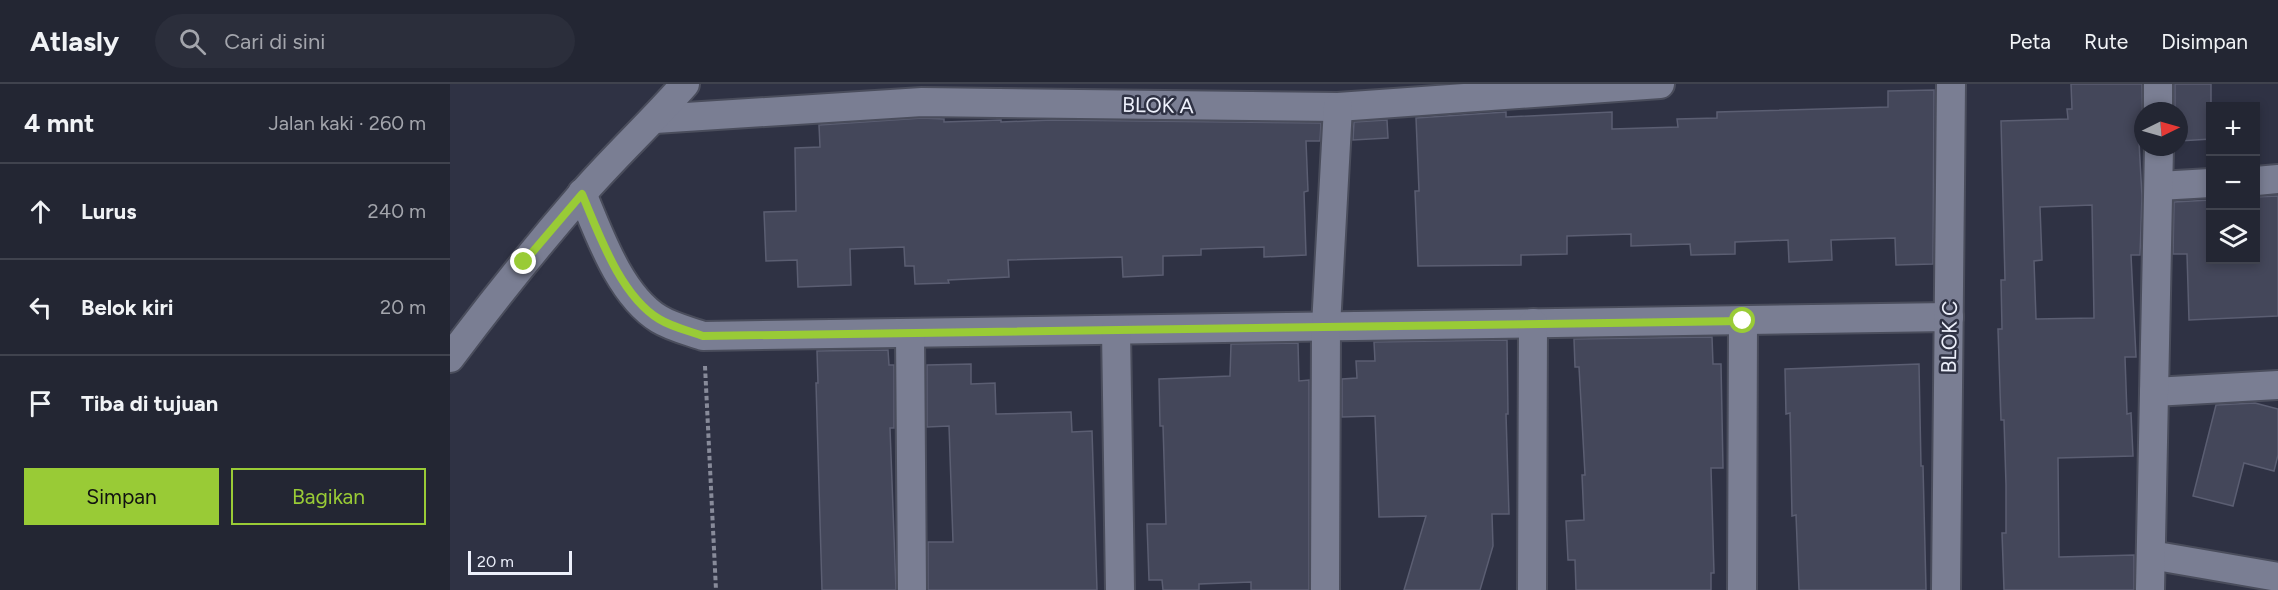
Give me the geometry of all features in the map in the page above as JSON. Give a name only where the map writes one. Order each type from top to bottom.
[{"type":"street","points":[[450,358],[495,298],[582,194],[632,139],[655,119],[685,84]]},
{"type":"street","name":"BLOK A","points":[[655,119],[922,102],[1338,106],[1660,84]]},
{"type":"street","name":"BLOK C","points":[[1946,590],[1951,84]]},
{"type":"street","points":[[2158,84],[2158,102]]},
{"type":"street","points":[[1325,590],[1326,326],[1338,106]]},
{"type":"street","points":[[2150,590],[2158,156]]},
{"type":"street","points":[[2260,181],[2278,179]]},
{"type":"street","points":[[2159,186],[2206,183]]},
{"type":"street","points":[[582,194],[603,243],[633,297],[660,319],[703,336],[1949,317]]},
{"type":"street","points":[[1742,590],[1743,321]]},
{"type":"street","points":[[1532,590],[1533,323]]},
{"type":"street","points":[[1116,330],[1120,590]]},
{"type":"street","points":[[910,333],[912,590]]},
{"type":"street","points":[[2154,392],[2278,385]]},
{"type":"street","points":[[2151,555],[2278,577]]},
{"type":"path","points":[[703,336],[716,590]]},
{"type":"building","points":[[2071,84],[2142,84],[2142,102],[2134,102],[2134,156],[2140,156],[2142,196],[2140,255],[2131,255],[2136,357],[2125,357],[2127,414],[2131,413],[2133,456],[2058,458],[2059,557],[2134,555],[2134,590],[2004,590],[2002,533],[2006,533],[2006,485],[1998,329],[2002,329],[2001,280],[2005,280],[2001,121],[2068,119],[2067,109],[2072,109]],"holes":[[[2092,205],[2094,318],[2036,319],[2034,261],[2042,260],[2040,207]]]},
{"type":"building","points":[[2175,84],[2211,84],[2211,102],[2206,102],[2206,139],[2188,140],[2188,102],[2175,102]]},
{"type":"building","points":[[1934,90],[1933,264],[1896,265],[1895,238],[1831,240],[1832,260],[1789,262],[1788,240],[1735,242],[1735,254],[1691,255],[1690,244],[1631,246],[1631,234],[1567,236],[1567,254],[1521,255],[1521,265],[1418,266],[1415,191],[1419,191],[1416,118],[1506,112],[1506,117],[1612,112],[1612,129],[1678,127],[1677,119],[1717,118],[1717,112],[1888,107],[1888,91]]},
{"type":"building","points":[[922,118],[944,119],[944,122],[1052,120],[1321,123],[1320,141],[1306,141],[1308,191],[1304,192],[1306,255],[1264,257],[1264,247],[1201,249],[1201,255],[1163,256],[1163,275],[1123,277],[1122,257],[1008,260],[1009,277],[915,284],[914,266],[905,266],[904,247],[850,249],[851,285],[798,287],[797,260],[766,261],[764,212],[796,211],[795,148],[820,147],[819,125]]},
{"type":"building","points":[[1387,120],[1388,138],[1353,140],[1354,122]]},
{"type":"building","points":[[2278,196],[2278,316],[2189,320],[2187,254],[2173,254],[2174,202],[2206,200],[2206,264],[2260,264],[2260,197]]},
{"type":"building","points":[[1712,337],[1713,364],[1721,364],[1723,468],[1711,468],[1714,573],[1711,573],[1711,590],[1576,590],[1575,560],[1568,560],[1566,521],[1584,520],[1582,475],[1585,475],[1579,367],[1575,367],[1574,339]]},
{"type":"building","points":[[1507,340],[1508,414],[1506,414],[1509,514],[1492,514],[1493,546],[1480,590],[1404,590],[1426,516],[1379,517],[1375,416],[1342,417],[1342,379],[1357,378],[1356,361],[1375,361],[1374,342]]},
{"type":"building","points":[[1298,343],[1299,381],[1309,380],[1309,590],[1251,590],[1251,582],[1199,584],[1199,590],[1163,590],[1162,580],[1149,580],[1147,524],[1166,524],[1159,379],[1230,376],[1231,344]]},
{"type":"building","points":[[888,350],[889,365],[894,365],[894,428],[890,428],[896,590],[822,590],[817,351]]},
{"type":"building","points":[[971,364],[971,384],[995,383],[996,414],[1071,412],[1072,432],[1092,431],[1097,590],[928,590],[928,542],[953,542],[949,426],[927,427],[927,365]]},
{"type":"building","points":[[1919,364],[1926,590],[1799,590],[1796,515],[1792,516],[1790,413],[1786,414],[1785,369]]},
{"type":"building","points":[[2255,403],[2278,409],[2278,455],[2274,471],[2244,463],[2233,506],[2193,496],[2216,405]]},
{"type":"route","points":[[524,262],[582,194],[603,243],[633,297],[660,319],[703,336],[1743,321]]}]
